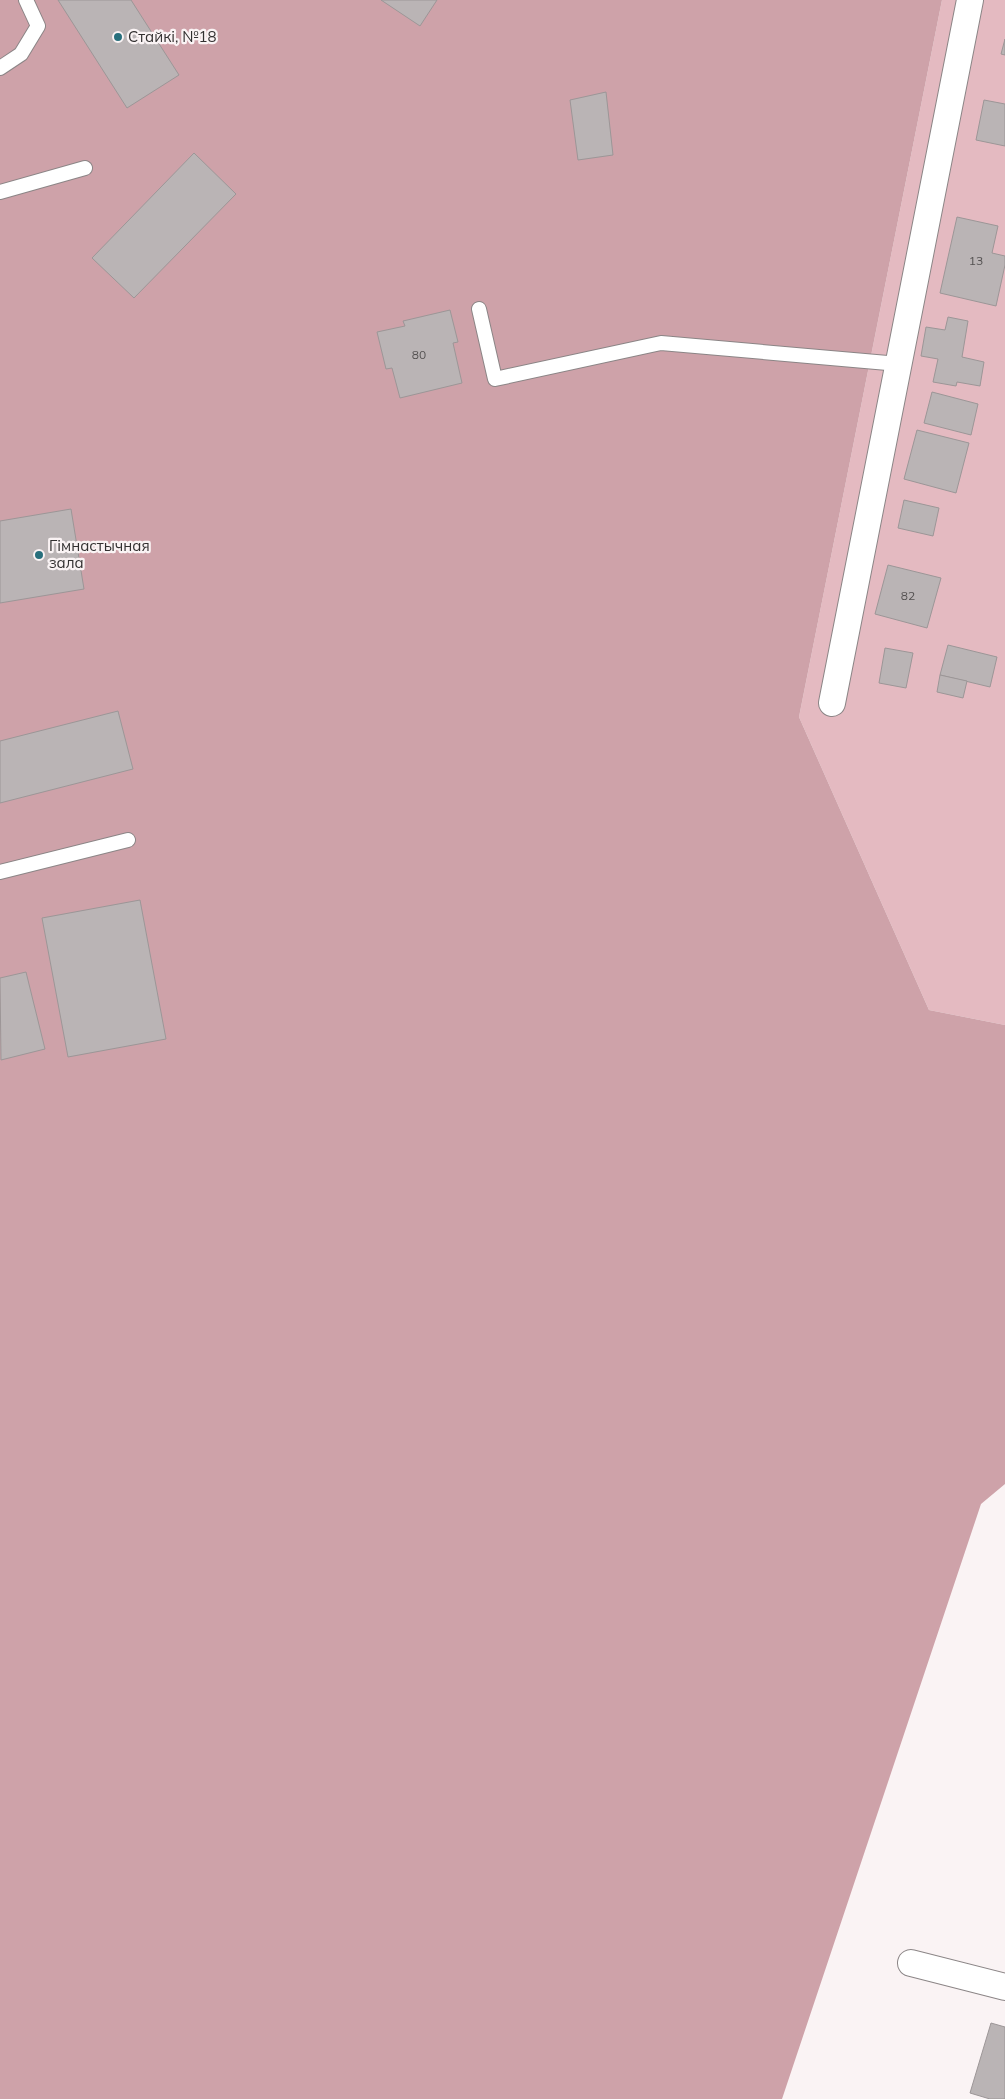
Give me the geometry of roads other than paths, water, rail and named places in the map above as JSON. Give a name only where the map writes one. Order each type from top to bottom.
[{"type":"street","points":[[832,703],[970,0]]},
{"type":"street","points":[[911,1963],[1005,1987]]},
{"type":"lane","points":[[0,68],[21,54],[38,26],[26,0]]},
{"type":"lane","points":[[0,192],[85,168]]},
{"type":"lane","points":[[479,309],[495,379],[661,343],[899,364]]},
{"type":"lane","points":[[0,872],[128,840]]},
{"type":"place","name":"Стайкі, №18","points":[[118,37]]},
{"type":"place","name":"Гімнастычная зала","points":[[39,555]]}]
